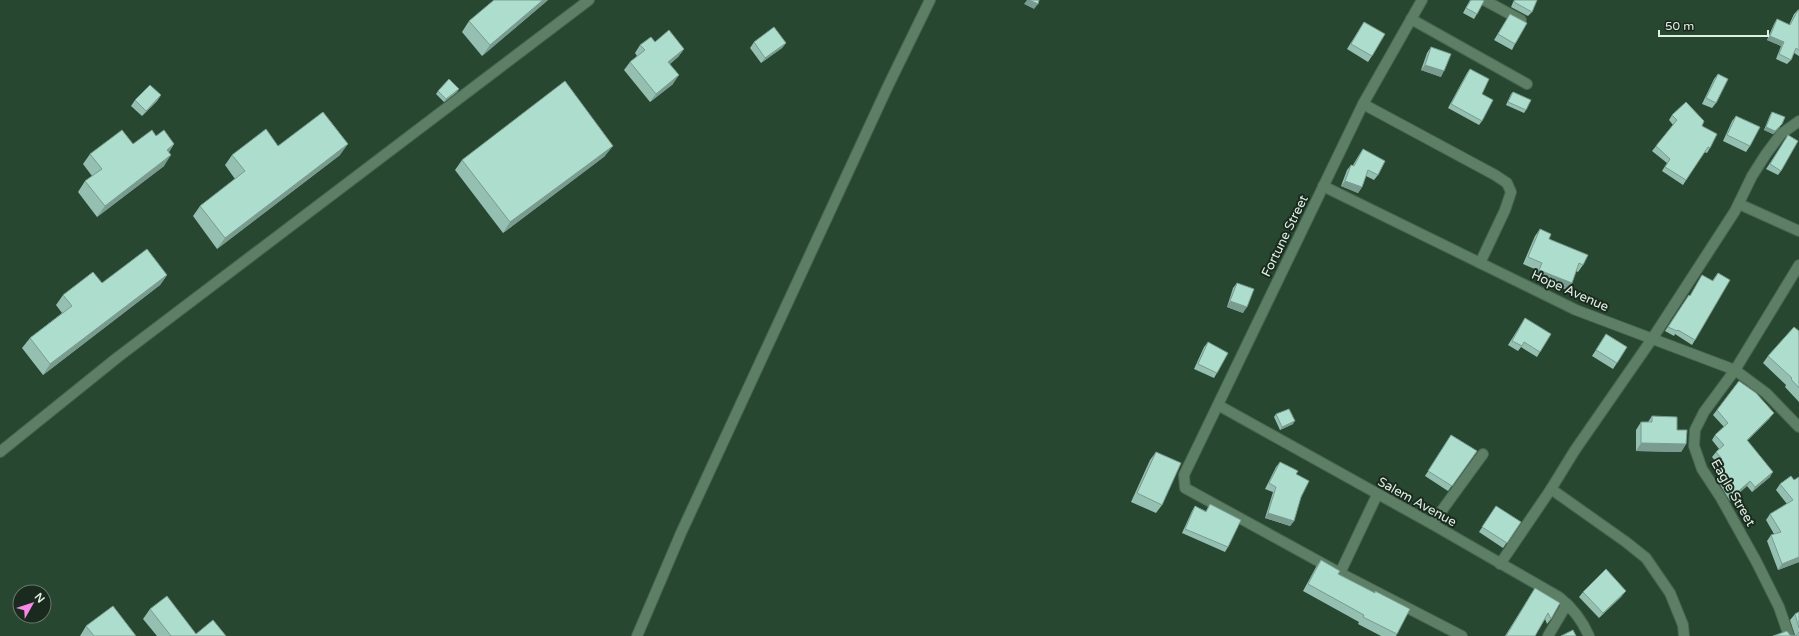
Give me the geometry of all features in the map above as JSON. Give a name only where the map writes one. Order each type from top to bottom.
[{"type":"street","points":[[0,452],[118,357],[589,0]]},
{"type":"street","points":[[637,636],[681,532],[888,86],[930,0]]},
{"type":"street","name":"Fortune Street","points":[[1340,573],[1185,488],[1184,475],[1363,104],[1422,0]]},
{"type":"street","points":[[1484,0],[1527,23]]},
{"type":"street","points":[[1411,19],[1527,84]]},
{"type":"street","points":[[1363,104],[1495,175],[1507,183],[1511,192],[1509,198],[1480,263]]},
{"type":"street","points":[[1500,564],[1551,489],[1575,450],[1652,339],[1739,204],[1752,176],[1766,154],[1782,134],[1799,121]]},
{"type":"street","name":"Hope Avenue","points":[[1323,186],[1576,310],[1735,370],[1766,393],[1799,427]]},
{"type":"street","points":[[1739,204],[1799,231]]},
{"type":"street","name":"Eagle Street","points":[[1789,636],[1779,607],[1756,561],[1721,498],[1702,469],[1694,446],[1695,430],[1704,412],[1735,370],[1799,265]]},
{"type":"street","name":"Salem Avenue","points":[[1218,405],[1377,495],[1432,524],[1559,597],[1582,620],[1589,636]]},
{"type":"street","points":[[1432,524],[1483,454]]},
{"type":"street","points":[[1551,489],[1646,558],[1670,593],[1683,625],[1684,636]]},
{"type":"street","points":[[1377,495],[1340,573],[1462,636]]},
{"type":"street","points":[[1548,636],[1567,604]]},
{"type":"building","points":[[494,0],[543,0],[490,45],[469,21]]},
{"type":"building","points":[[1029,0],[1039,0],[1038,4]]},
{"type":"building","points":[[1471,0],[1484,1],[1477,14],[1466,8]]},
{"type":"building","points":[[1515,0],[1537,0],[1532,12],[1514,2]]},
{"type":"building","points":[[1798,10],[1799,50],[1796,48],[1791,60],[1779,54],[1784,42],[1770,36],[1777,19],[1790,25]]},
{"type":"building","points":[[1510,14],[1527,23],[1515,44],[1498,34]]},
{"type":"building","points":[[1364,22],[1385,34],[1372,56],[1351,44]]},
{"type":"building","points":[[774,27],[786,43],[765,58],[754,42]]},
{"type":"building","points":[[669,30],[684,49],[668,62],[679,75],[656,94],[630,62],[645,50],[640,45],[651,37],[655,42]]},
{"type":"building","points":[[1431,47],[1451,54],[1444,71],[1425,65]]},
{"type":"building","points":[[1470,69],[1489,79],[1482,94],[1493,100],[1482,121],[1451,104]]},
{"type":"building","points":[[1718,74],[1728,79],[1716,103],[1706,98]]},
{"type":"building","points":[[449,79],[459,89],[446,99],[438,91]]},
{"type":"building","points":[[565,81],[613,146],[510,222],[462,160]]},
{"type":"building","points":[[150,85],[161,95],[146,111],[135,100]]},
{"type":"building","points":[[1513,92],[1531,100],[1526,110],[1508,102]]},
{"type":"building","points":[[1686,102],[1704,121],[1702,126],[1717,134],[1710,148],[1708,147],[1686,180],[1665,167],[1670,159],[1656,146],[1677,120],[1672,115]]},
{"type":"building","points":[[323,112],[348,144],[225,238],[200,206],[245,171],[232,155],[266,129],[278,146]]},
{"type":"building","points":[[1772,112],[1785,117],[1782,124],[1775,131],[1766,127]]},
{"type":"building","points":[[1736,116],[1760,127],[1750,146],[1727,135]]},
{"type":"building","points":[[122,130],[133,144],[152,130],[156,136],[164,130],[174,144],[167,150],[171,155],[105,206],[85,181],[102,169],[90,154]]},
{"type":"building","points":[[1788,135],[1798,141],[1781,171],[1770,164]]},
{"type":"building","points":[[1363,149],[1385,161],[1378,175],[1368,170],[1362,187],[1345,181],[1351,165],[1354,166]]},
{"type":"building","points":[[1540,229],[1551,234],[1549,239],[1588,255],[1583,265],[1579,263],[1572,283],[1539,270],[1542,263],[1528,257]]},
{"type":"building","points":[[147,249],[167,275],[50,364],[30,338],[72,306],[63,295],[93,272],[102,283]]},
{"type":"building","points":[[1718,273],[1730,280],[1695,340],[1678,330],[1677,331],[1668,327],[1689,295],[1690,296],[1702,275],[1713,281]]},
{"type":"building","points":[[1237,283],[1254,289],[1247,307],[1230,301]]},
{"type":"building","points":[[1525,318],[1551,334],[1540,352],[1524,342],[1522,346],[1512,341]]},
{"type":"building","points":[[1794,327],[1799,331],[1799,388],[1791,379],[1792,378],[1768,356]]},
{"type":"building","points":[[1606,334],[1627,347],[1617,363],[1596,350]]},
{"type":"building","points":[[1208,342],[1228,353],[1217,373],[1198,364]]},
{"type":"building","points":[[1739,381],[1756,393],[1774,413],[1747,440],[1773,472],[1755,487],[1750,481],[1733,496],[1722,478],[1726,475],[1716,464],[1722,459],[1716,452],[1724,445],[1715,435],[1728,423],[1717,410]]},
{"type":"building","points":[[1289,409],[1295,421],[1282,427],[1276,414]]},
{"type":"building","points":[[1652,416],[1677,417],[1677,430],[1687,430],[1686,444],[1641,443],[1641,422],[1652,422]]},
{"type":"building","points":[[1451,435],[1477,451],[1452,486],[1428,471]]},
{"type":"building","points":[[1156,452],[1181,463],[1162,505],[1137,493]]},
{"type":"building","points":[[1280,462],[1298,471],[1296,474],[1309,481],[1301,497],[1294,521],[1268,513],[1276,487],[1269,483]]},
{"type":"building","points":[[1791,476],[1794,480],[1799,477],[1799,557],[1782,564],[1771,535],[1781,532],[1770,514],[1793,500],[1780,484]]},
{"type":"building","points":[[1210,504],[1241,520],[1228,547],[1185,529],[1195,506],[1206,512]]},
{"type":"building","points":[[1496,506],[1521,522],[1507,543],[1482,527]]},
{"type":"building","points":[[1321,560],[1340,571],[1338,574],[1410,609],[1397,634],[1363,617],[1364,615],[1308,584]]},
{"type":"building","points":[[1606,569],[1626,591],[1603,613],[1583,592]]},
{"type":"building","points":[[1535,588],[1560,603],[1551,619],[1548,613],[1535,636],[1506,636]]},
{"type":"building","points":[[167,596],[196,634],[213,620],[226,636],[171,636],[150,609]]},
{"type":"building","points":[[113,606],[136,636],[94,636],[86,626]]},
{"type":"building","points":[[1799,612],[1799,628],[1795,614]]},
{"type":"building","points":[[1573,630],[1576,636],[1561,636]]},
{"type":"building","points":[[1787,631],[1790,635],[1796,636],[1773,636]]}]
